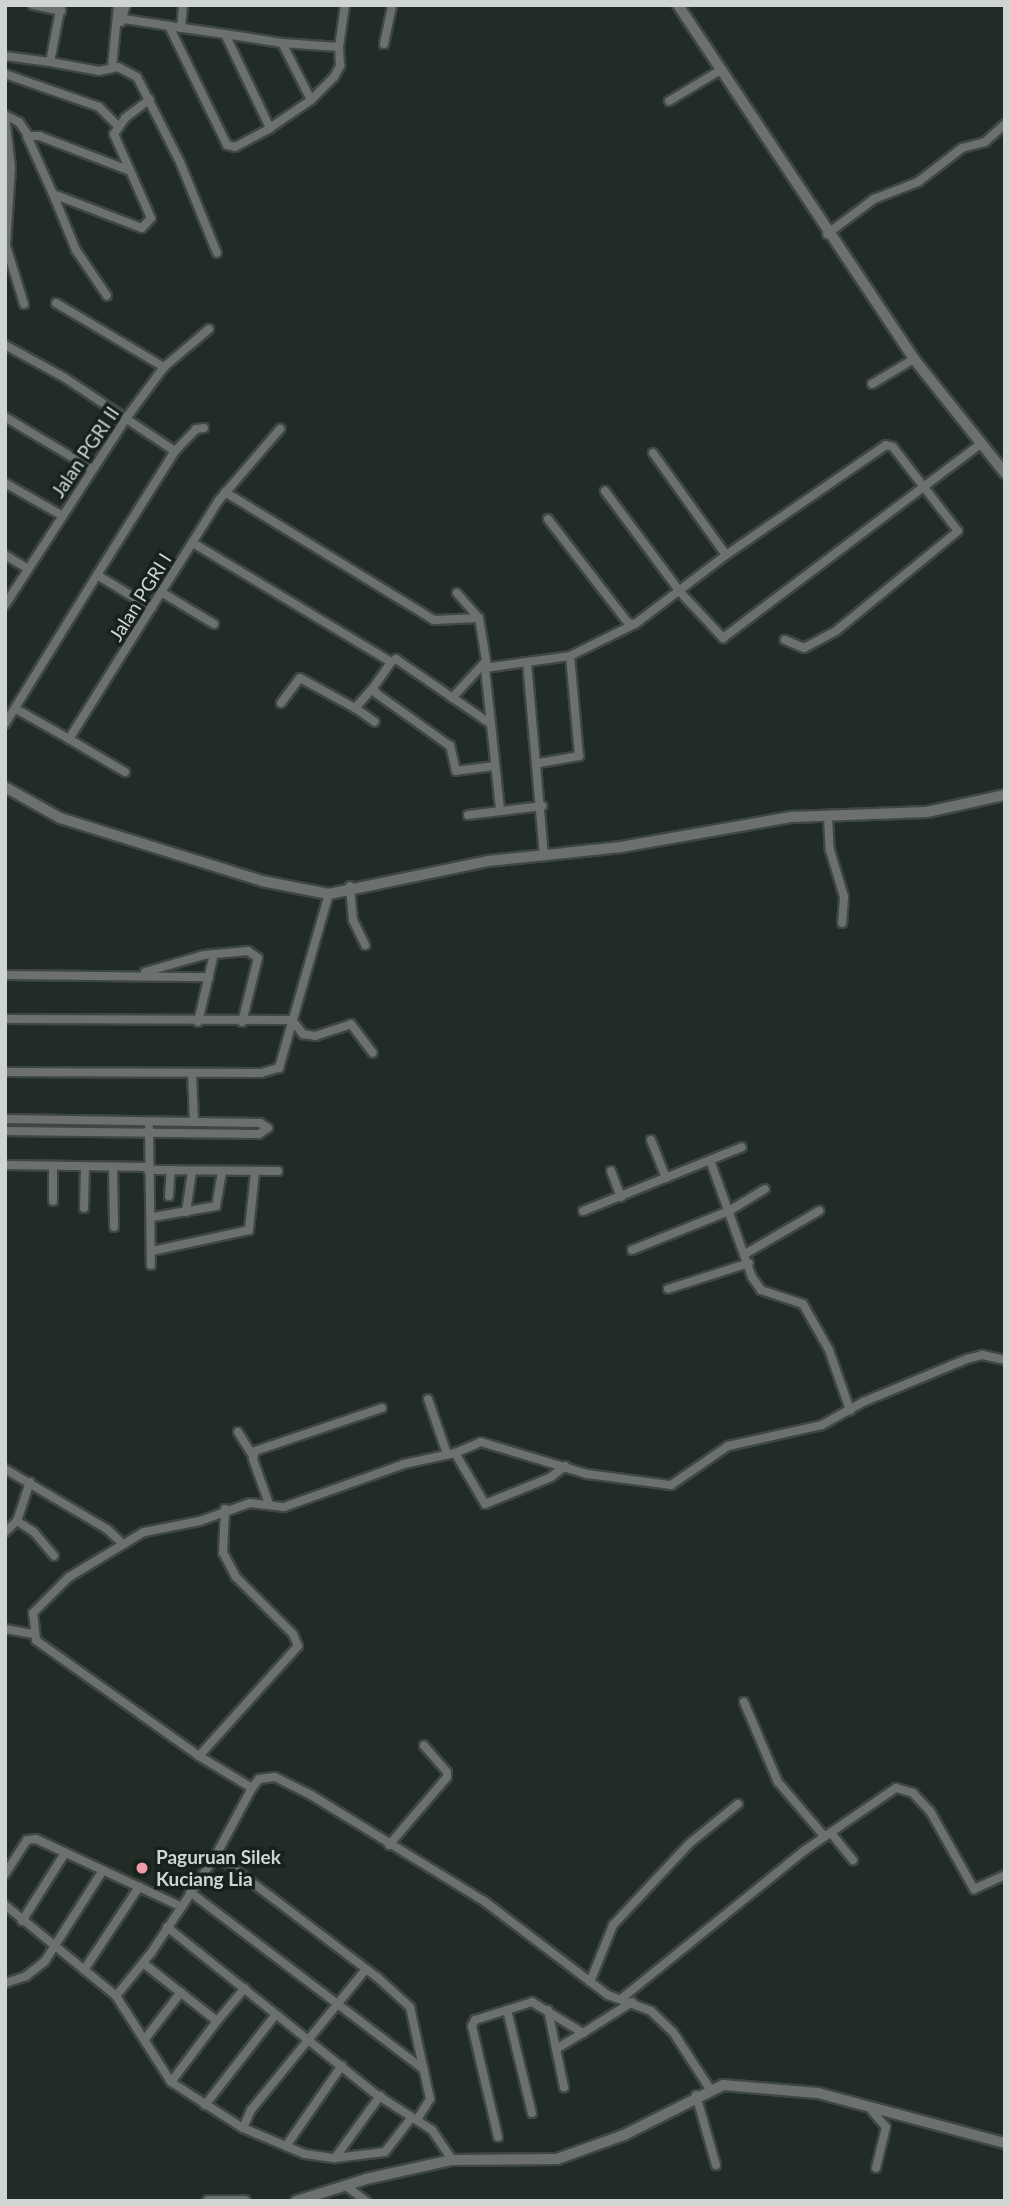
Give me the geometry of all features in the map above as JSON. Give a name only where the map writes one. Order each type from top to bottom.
[{"type":"street","points":[[33,5],[61,8],[50,62]]},
{"type":"street","points":[[118,5],[120,18]]},
{"type":"street","points":[[112,67],[120,18],[126,5]]},
{"type":"street","points":[[181,28],[183,5]]},
{"type":"street","points":[[169,26],[227,145],[235,147],[270,128],[311,100],[334,77],[340,66],[339,47],[345,5]]},
{"type":"street","points":[[384,44],[392,5]]},
{"type":"street","points":[[677,5],[827,234],[914,359],[1005,473]]},
{"type":"street","points":[[120,18],[282,43],[339,47]]},
{"type":"street","points":[[225,34],[270,128]]},
{"type":"street","points":[[282,43],[311,100]]},
{"type":"street","points":[[6,55],[99,71],[112,67],[132,71],[150,99],[217,253]]},
{"type":"street","points":[[669,101],[719,71]]},
{"type":"street","points":[[5,74],[99,107],[119,127]]},
{"type":"street","points":[[53,194],[142,228],[149,226],[151,218],[117,148],[114,134],[150,99]]},
{"type":"street","points":[[5,115],[19,122],[27,134],[76,250],[107,296]]},
{"type":"street","points":[[5,115],[11,168],[6,246],[24,304]]},
{"type":"street","points":[[827,234],[874,199],[918,182],[962,148],[985,142],[1005,124]]},
{"type":"street","points":[[27,134],[128,170]]},
{"type":"street","points":[[56,303],[164,368]]},
{"type":"street","name":"Jalan PGRI II","points":[[5,605],[127,417],[164,368],[209,329]]},
{"type":"street","points":[[5,345],[127,417],[175,451]]},
{"type":"street","points":[[872,384],[914,359]]},
{"type":"street","points":[[5,417],[93,469]]},
{"type":"street","points":[[5,724],[175,451],[196,429],[204,429]]},
{"type":"street","name":"Jalan PGRI I","points":[[69,739],[225,492],[279,429]]},
{"type":"street","points":[[605,491],[681,593],[723,638],[982,443]]},
{"type":"street","points":[[453,698],[486,664],[570,656],[635,624],[681,593],[726,555],[886,445],[897,451],[958,531],[836,631],[804,648],[785,640]]},
{"type":"street","points":[[653,453],[726,555]]},
{"type":"street","points":[[5,483],[61,515]]},
{"type":"street","points":[[225,492],[434,620],[480,618]]},
{"type":"street","points":[[548,519],[628,623],[635,624]]},
{"type":"street","points":[[193,542],[391,662]]},
{"type":"street","points":[[5,555],[27,568]]},
{"type":"street","points":[[97,575],[152,608]]},
{"type":"street","points":[[161,592],[214,624]]},
{"type":"street","points":[[457,593],[480,618],[500,809]]},
{"type":"street","points":[[539,763],[579,757],[570,656]]},
{"type":"street","points":[[355,708],[396,659],[491,724]]},
{"type":"street","points":[[527,662],[539,763],[544,856]]},
{"type":"street","points":[[281,703],[300,678],[375,722]]},
{"type":"street","points":[[373,688],[450,746],[456,771],[495,766]]},
{"type":"street","points":[[16,709],[125,772]]},
{"type":"street","points":[[5,787],[60,818],[262,881],[329,894],[350,886],[544,856],[621,848],[792,817],[927,812],[1005,795]]},
{"type":"street","points":[[468,815],[542,806]]},
{"type":"street","points":[[828,817],[830,850],[844,897],[842,923]]},
{"type":"street","points":[[350,886],[353,920],[365,945]]},
{"type":"street","points":[[5,1072],[261,1073],[279,1068],[329,894]]},
{"type":"street","points":[[135,975],[214,954],[248,951],[258,958],[242,1022]]},
{"type":"street","points":[[198,1022],[214,954]]},
{"type":"street","points":[[5,975],[209,976]]},
{"type":"street","points":[[5,1019],[198,1022],[292,1020]]},
{"type":"street","points":[[292,1020],[303,1034],[315,1036],[352,1024],[373,1053]]},
{"type":"street","points":[[192,1073],[194,1121]]},
{"type":"street","points":[[5,1119],[261,1123],[268,1128],[260,1134],[5,1131]]},
{"type":"street","points":[[149,1122],[152,1265]]},
{"type":"street","points":[[651,1140],[666,1178]]},
{"type":"street","points":[[583,1211],[742,1147]]},
{"type":"street","points":[[710,1160],[748,1264],[761,1290],[803,1304],[829,1350],[850,1410]]},
{"type":"street","points":[[5,1165],[222,1172],[278,1171]]},
{"type":"street","points":[[53,1166],[53,1201]]},
{"type":"street","points":[[113,1167],[114,1227]]},
{"type":"street","points":[[84,1208],[85,1168]]},
{"type":"street","points":[[169,1196],[171,1170]]},
{"type":"street","points":[[186,1212],[192,1171]]},
{"type":"street","points":[[611,1171],[621,1197]]},
{"type":"street","points":[[153,1217],[218,1204],[222,1172]]},
{"type":"street","points":[[152,1251],[249,1230],[255,1172]]},
{"type":"street","points":[[632,1250],[729,1211],[765,1189]]},
{"type":"street","points":[[745,1254],[819,1211]]},
{"type":"street","points":[[668,1289],[748,1264]]},
{"type":"street","points":[[33,1634],[33,1613],[69,1577],[122,1543],[225,1509],[269,1504],[284,1507],[404,1464],[451,1454],[481,1442],[601,1478],[622,1476],[655,1486],[671,1485],[728,1446],[796,1434],[982,1354],[1005,1360]]},
{"type":"street","points":[[428,1399],[451,1454],[485,1504],[565,1466]]},
{"type":"street","points":[[252,1454],[382,1408]]},
{"type":"street","points":[[238,1432],[252,1454],[269,1504]]},
{"type":"street","points":[[5,1469],[30,1482],[122,1543]]},
{"type":"street","points":[[5,1532],[17,1521],[30,1482]]},
{"type":"street","points":[[199,1756],[298,1646],[293,1634],[236,1577],[223,1553],[225,1509]]},
{"type":"street","points":[[17,1521],[34,1532],[54,1556]]},
{"type":"street","points":[[5,1629],[33,1634],[76,1671],[199,1756],[252,1788]]},
{"type":"street","points":[[744,1702],[778,1782],[852,1860]]},
{"type":"street","points":[[389,1845],[447,1777],[447,1772],[424,1746]]},
{"type":"street","points":[[116,1996],[143,1963],[216,1855],[252,1788],[268,1776],[283,1780],[490,1906],[590,1982],[632,2002],[663,2021],[710,2089]]},
{"type":"street","points":[[621,1998],[828,1835],[889,1792],[905,1789],[935,1819],[971,1886],[980,1890],[1005,1875]]},
{"type":"street","points":[[590,1982],[612,1925],[690,1843],[738,1804]]},
{"type":"street","points":[[5,1874],[27,1840],[65,1853],[180,1906]]},
{"type":"street","points":[[22,1921],[65,1853]]},
{"type":"street","points":[[5,1905],[116,1996],[171,2082],[205,2105],[243,2128],[286,2146],[335,2158],[385,2152],[430,2099],[410,2007],[366,1969],[216,1855]]},
{"type":"street","points":[[5,1983],[26,1976],[45,1961],[102,1872]]},
{"type":"street","points":[[84,1970],[139,1887]]},
{"type":"street","points":[[190,1892],[291,1965],[337,2007],[423,2068]]},
{"type":"street","points":[[167,1927],[380,2096],[442,2138],[452,2160]]},
{"type":"street","points":[[143,1963],[217,2021]]},
{"type":"street","points":[[243,2128],[251,2110],[366,1969]]},
{"type":"street","points":[[171,2082],[245,1988]]},
{"type":"street","points":[[145,2039],[181,1992]]},
{"type":"street","points":[[498,2137],[472,2026],[478,2019],[533,2002],[583,2033]]},
{"type":"street","points":[[556,2049],[632,2002]]},
{"type":"street","points":[[507,2010],[532,2113]]},
{"type":"street","points":[[548,2010],[564,2087]]},
{"type":"street","points":[[205,2105],[276,2014]]},
{"type":"street","points":[[286,2146],[342,2065]]},
{"type":"street","points":[[296,2201],[452,2160],[557,2158],[624,2135],[696,2095],[723,2085],[799,2090],[872,2111],[1005,2143]]},
{"type":"street","points":[[696,2095],[716,2165]]},
{"type":"street","points":[[335,2158],[380,2096]]},
{"type":"street","points":[[872,2111],[886,2127],[876,2168]]},
{"type":"street","points":[[346,2186],[366,2201]]},
{"type":"street","points":[[208,2201],[246,2201]]},
{"type":"place","name":"Paguruan Silek Kuciang Lia","points":[[142,1868]]}]
